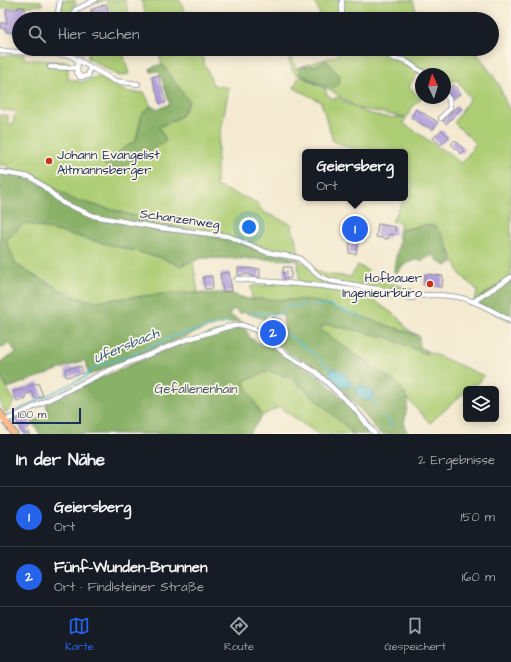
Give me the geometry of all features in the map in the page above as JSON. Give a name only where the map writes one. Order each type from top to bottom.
[{"type":"main road","points":[[0,414],[2,421],[14,434]]},
{"type":"street","points":[[58,12],[60,0]]},
{"type":"street","points":[[74,12],[75,10],[95,0]]},
{"type":"street","points":[[342,0],[342,12]]},
{"type":"street","points":[[0,51],[12,51]]},
{"type":"street","points":[[72,56],[115,81],[138,84]]},
{"type":"street","points":[[390,56],[395,59],[404,60],[416,68]]},
{"type":"street","points":[[78,59],[78,75],[83,78],[90,74],[90,67]]},
{"type":"street","points":[[50,66],[77,68]]},
{"type":"street","points":[[441,118],[450,108],[450,104]]},
{"type":"street","name":"Schanzenweg","points":[[0,172],[30,178],[63,203],[94,216],[160,228],[228,236],[266,252],[299,258],[319,276],[331,281],[418,296],[426,295],[463,298],[474,301],[511,321]]},
{"type":"street","points":[[474,301],[511,277]]},
{"type":"street","points":[[237,279],[322,286],[414,298],[418,296]]},
{"type":"street","points":[[2,421],[87,380],[185,340],[226,327],[242,325],[256,330],[288,356],[316,372],[353,407],[375,434]]},
{"type":"green space","points":[[0,0],[41,1],[43,5],[0,8]]},
{"type":"green space","points":[[63,0],[74,0],[76,3],[72,12],[61,12]]},
{"type":"green space","points":[[96,0],[106,0],[97,3]]},
{"type":"green space","points":[[106,0],[125,0],[128,12],[112,12]]},
{"type":"green space","points":[[141,0],[180,0],[185,12],[145,12]]},
{"type":"green space","points":[[312,0],[341,0],[343,12],[319,12],[317,6]]},
{"type":"green space","points":[[343,0],[413,0],[416,12],[343,12]]},
{"type":"green space","points":[[0,56],[24,56],[24,59],[68,62],[68,79],[82,82],[98,76],[114,86],[126,91],[138,93],[144,92],[151,106],[142,114],[136,140],[104,163],[166,141],[159,127],[180,117],[189,102],[162,64],[159,56],[202,56],[213,85],[229,88],[218,148],[216,186],[256,202],[263,212],[291,224],[299,252],[298,260],[72,199],[37,177],[8,170],[8,165],[0,165],[0,115],[8,115],[8,124],[13,124],[14,116],[18,114],[15,111],[0,110]]},
{"type":"green space","points":[[88,56],[124,56],[129,74],[119,76],[88,58]]},
{"type":"green space","points":[[288,56],[291,56],[296,68],[336,56],[391,56],[416,68],[415,77],[409,86],[415,92],[415,104],[403,123],[449,153],[462,164],[476,143],[454,123],[470,98],[457,80],[451,82],[451,68],[418,68],[404,59],[391,56],[479,56],[498,83],[511,115],[511,276],[474,301],[478,291],[460,274],[443,236],[440,236],[435,226],[424,225],[400,230],[400,222],[392,221],[403,201],[408,201],[408,192],[412,185],[408,178],[408,149],[352,149],[333,141],[321,102],[294,88],[298,78],[301,77],[326,89],[326,94],[333,99],[338,97],[357,108],[329,89],[296,74],[292,70]],"holes":[[[326,60],[339,75],[340,82],[334,88],[330,86],[325,87],[299,73],[298,69],[300,67],[316,66]],[[357,108],[405,117],[396,118],[378,116]]]},
{"type":"green space","points":[[326,60],[339,75],[340,82],[334,88],[330,86],[325,87],[299,73],[298,69],[300,67],[316,66]]},
{"type":"green space","points":[[162,64],[189,101],[180,117],[159,127],[166,141],[113,173],[103,163],[136,140],[142,114],[151,106],[158,109],[170,104],[159,71],[151,72],[150,68]]},
{"type":"green space","points":[[0,170],[17,171],[37,177],[72,199],[298,260],[202,258],[179,266],[162,258],[25,223],[6,240],[15,263],[27,272],[77,298],[95,301],[172,293],[229,293],[248,299],[312,300],[419,336],[419,346],[427,351],[426,354],[386,337],[327,324],[319,329],[398,384],[408,400],[404,425],[408,434],[380,434],[361,410],[313,365],[289,354],[269,337],[285,333],[283,315],[274,313],[270,313],[264,319],[243,312],[241,314],[233,309],[229,315],[243,322],[226,323],[207,328],[89,375],[85,360],[8,388],[0,375],[0,362],[16,353],[10,343],[0,348]]},
{"type":"green space","points":[[25,223],[162,258],[179,266],[193,261],[198,293],[172,293],[95,301],[77,298],[27,272],[15,263],[6,240]]},
{"type":"green space","points":[[424,225],[435,226],[443,236],[453,262],[446,266],[438,261],[433,255],[421,261],[414,260],[401,267],[397,273],[394,272],[399,241],[398,231]]},
{"type":"green space","points":[[298,260],[324,274],[351,277],[358,265],[368,271],[370,278],[413,290],[418,296],[299,282]]},
{"type":"green space","points":[[511,277],[511,321],[474,302]]},
{"type":"green space","points":[[266,283],[296,284],[369,293],[367,295],[400,319],[407,329],[419,336],[312,300],[252,299],[251,286],[266,286]]},
{"type":"green space","points":[[327,324],[386,337],[426,353],[427,351],[484,376],[478,384],[463,386],[463,394],[430,423],[404,395],[398,384],[319,329]]},
{"type":"green space","name":"Gefallenenhain","points":[[235,328],[245,328],[250,338],[264,346],[267,340],[281,354],[311,370],[347,403],[374,434],[353,434],[292,378],[269,371],[243,381],[262,416],[249,434],[39,434],[33,422],[48,413],[46,403],[158,353],[209,334]]},
{"type":"green space","points":[[269,371],[292,378],[353,434],[318,434],[279,407],[262,416],[243,381]]},
{"type":"green space","points":[[0,375],[14,401],[6,413],[0,404]]},
{"type":"water","points":[[334,368],[349,378],[351,384],[347,388],[338,385],[332,377],[329,372]]},
{"type":"water","points":[[362,386],[369,389],[374,395],[371,401],[359,398],[356,393],[357,387]]},
{"type":"building","points":[[106,4],[109,12],[92,12],[91,10]]},
{"type":"building","points":[[18,7],[25,7],[25,12],[12,12],[12,32],[6,32],[6,28],[0,28],[0,23],[7,23],[6,9],[18,9]]},
{"type":"building","points":[[158,75],[166,102],[160,104],[152,77]]},
{"type":"building","points":[[454,85],[460,94],[453,99],[451,96],[451,87]]},
{"type":"building","points":[[457,106],[461,109],[446,124],[443,121]]},
{"type":"building","points":[[416,109],[438,122],[433,130],[411,118]]},
{"type":"building","points":[[442,130],[449,137],[440,145],[433,138]]},
{"type":"building","points":[[455,140],[465,150],[461,154],[451,144]]},
{"type":"building","points":[[378,224],[396,227],[394,235],[389,234],[388,239],[376,237]]},
{"type":"building","points":[[350,241],[358,242],[356,254],[349,253]]},
{"type":"building","points":[[283,267],[291,267],[291,278],[284,279]]},
{"type":"building","points":[[238,268],[260,269],[260,277],[250,276],[250,274],[238,275]]},
{"type":"building","points":[[229,272],[232,291],[223,292],[220,274]]},
{"type":"building","points":[[425,274],[443,276],[442,287],[424,285]]},
{"type":"building","points":[[212,276],[213,288],[205,289],[203,277]]},
{"type":"building","points":[[273,317],[279,320],[279,326],[267,333],[261,324]]},
{"type":"building","points":[[81,366],[83,373],[66,377],[65,369]]},
{"type":"building","points":[[38,383],[43,396],[35,399],[32,392],[25,395],[26,399],[17,402],[13,392]]},
{"type":"building","points":[[26,415],[32,425],[27,428],[30,434],[23,434],[16,420]]},
{"type":"waterway","points":[[251,313],[280,314],[290,306],[329,305],[364,318]]},
{"type":"waterway","name":"Ufersbach","points":[[16,411],[87,376],[88,373],[96,366],[125,357],[176,335],[229,322]]},
{"type":"waterway","name":"Ufersbach","points":[[272,337],[281,333],[290,336],[318,357]]},
{"type":"waterway","name":"Ufersbach","points":[[321,360],[331,370]]},
{"type":"waterway","name":"Ufersbach","points":[[348,384],[358,388]]},
{"type":"waterway","name":"Ufersbach","points":[[371,399],[378,406]]},
{"type":"waterway","name":"Ufersbach","points":[[385,416],[392,426]]},
{"type":"place","name":"Johann Evangelist Altmannsberger","points":[[49,161]]},
{"type":"place","name":"Geiersberg","points":[[355,229]]},
{"type":"place","name":"Hofbauer Ingenieurbüro","points":[[430,284]]},
{"type":"place","name":"Fünf-Wunden-Brunnen","points":[[273,333]]}]
